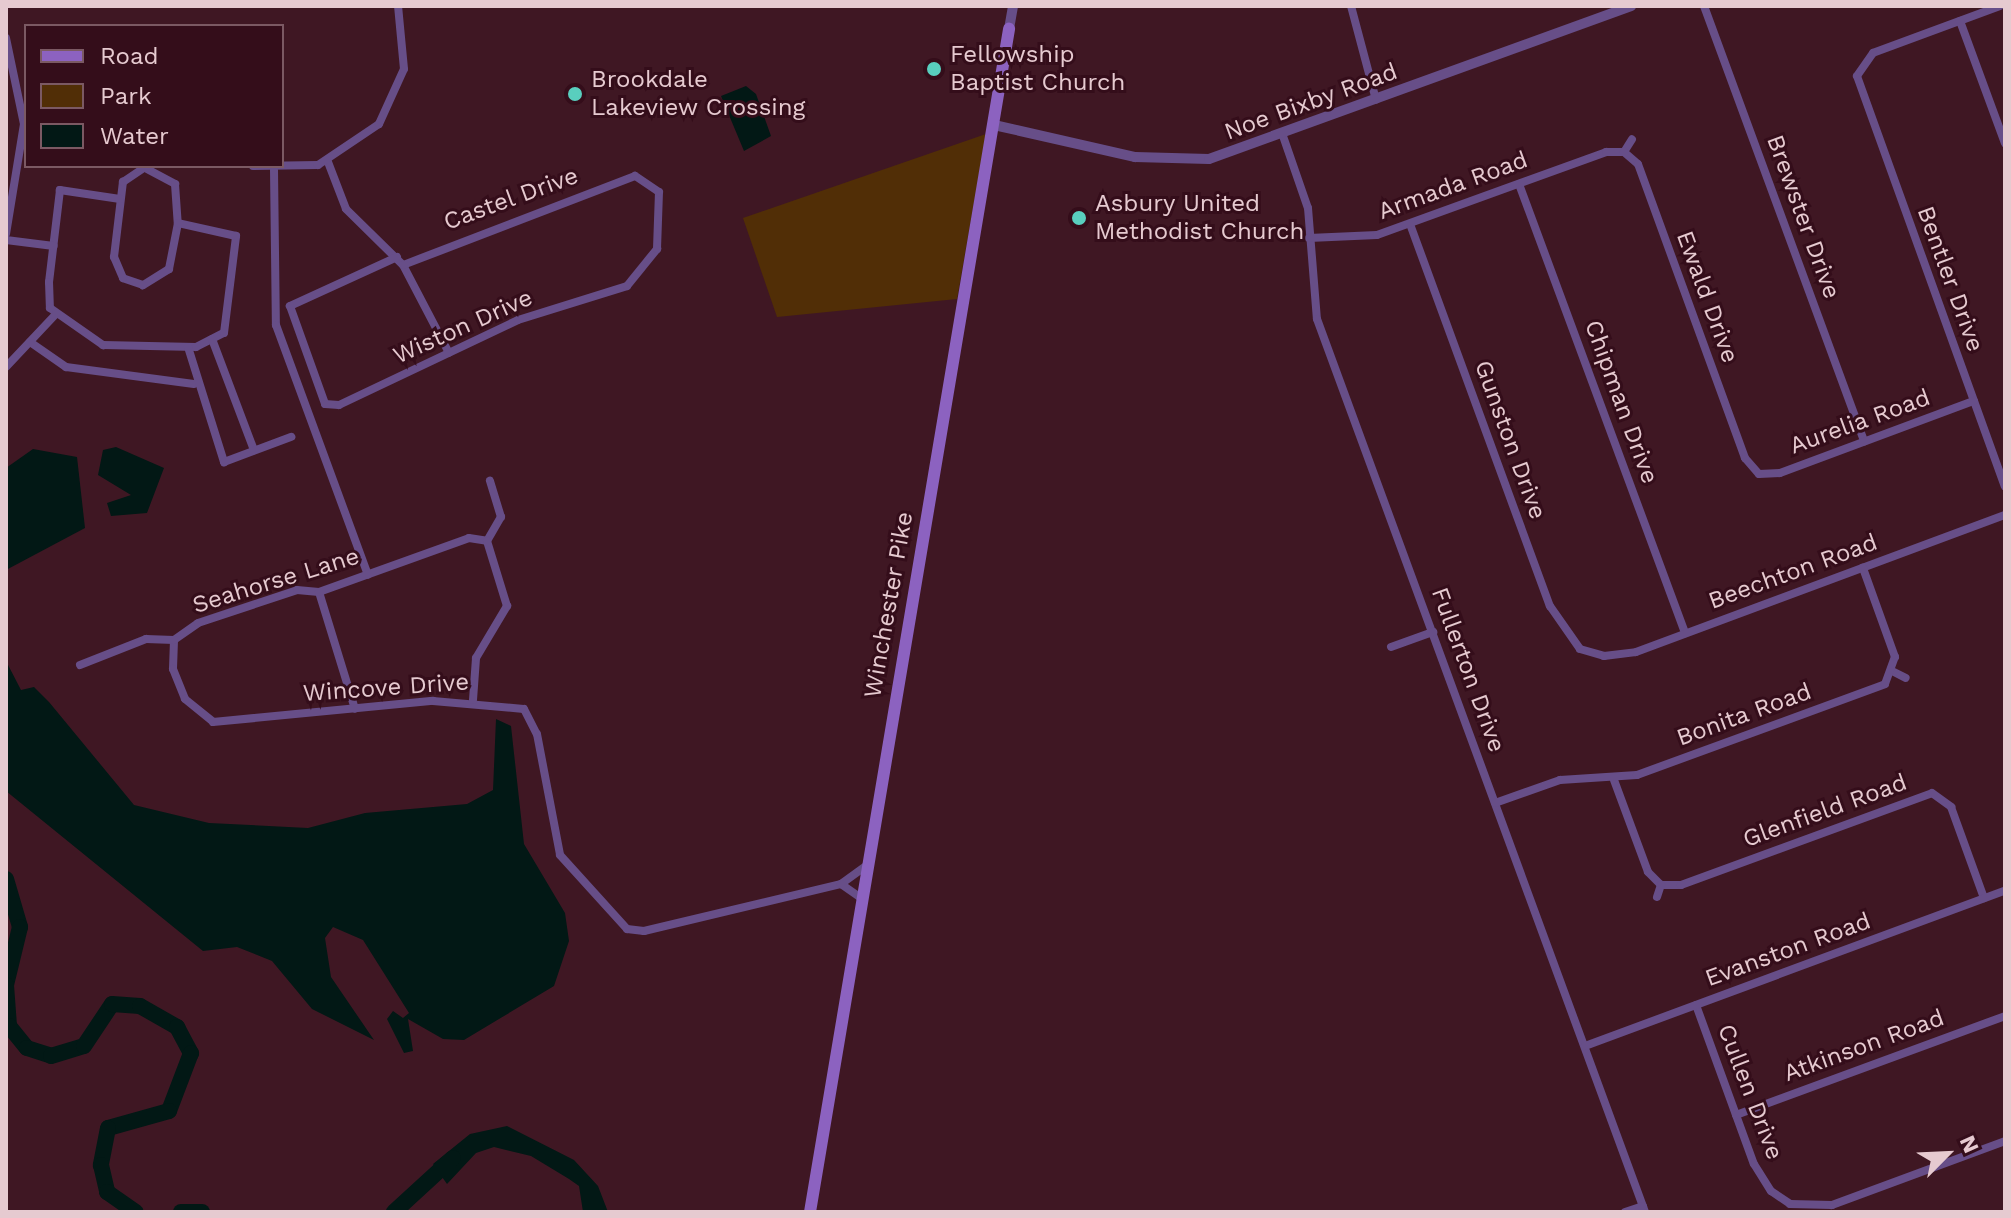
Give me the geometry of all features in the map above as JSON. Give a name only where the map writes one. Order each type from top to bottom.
[{"type":"main road","name":"Winchester Pike","points":[[810,1212],[1009,29]]},
{"type":"street","points":[[264,168],[274,170],[328,162],[369,135],[397,93],[405,42],[398,6]]},
{"type":"street","name":"Winchester Pike","points":[[1009,29],[1013,6]]},
{"type":"street","points":[[1351,6],[1376,100]]},
{"type":"street","name":"Noe Bixby Road","points":[[994,125],[1174,161],[1209,159],[1283,136],[1631,6]]},
{"type":"street","name":"Brewster Drive","points":[[1704,6],[1864,442]]},
{"type":"street","points":[[2000,6],[1960,21],[2005,143]]},
{"type":"street","name":"Bentler Drive","points":[[1960,21],[1873,53],[1856,63],[1859,86],[2005,486]]},
{"type":"street","points":[[6,38],[24,119]]},
{"type":"street","points":[[24,130],[6,237],[54,246]]},
{"type":"street","name":"Fullerton Drive","points":[[1283,136],[1308,208],[1317,319],[1644,1209]]},
{"type":"street","points":[[1624,152],[1632,139]]},
{"type":"street","name":"Armada Road","points":[[1309,238],[1360,238],[1410,224],[1606,152],[1624,152]]},
{"type":"street","name":"Ewald Drive","points":[[1624,152],[1638,164],[1745,458],[1758,477]]},
{"type":"street","points":[[328,162],[346,209],[403,265],[449,353]]},
{"type":"street","points":[[147,168],[175,184],[178,223],[162,278],[131,283],[114,257],[120,199],[123,182],[147,168]]},
{"type":"street","points":[[274,170],[276,325],[368,575]]},
{"type":"street","name":"Wiston Drive","points":[[397,257],[292,302],[305,361],[321,401],[335,405],[518,320],[633,281],[654,258],[662,227],[655,185],[635,176]]},
{"type":"street","name":"Castel Drive","points":[[403,265],[635,176]]},
{"type":"street","name":"Chipman Drive","points":[[1519,184],[1685,633]]},
{"type":"street","points":[[120,199],[60,190],[50,308],[103,345],[188,347],[224,333],[236,236],[178,223]]},
{"type":"street","name":"Gunston Drive","points":[[1410,224],[1556,622],[1593,654]]},
{"type":"street","points":[[6,367],[56,314]]},
{"type":"street","points":[[212,339],[254,450]]},
{"type":"street","points":[[30,342],[66,367],[194,384]]},
{"type":"street","points":[[188,347],[194,384],[224,462],[291,437]]},
{"type":"street","name":"Aurelia Road","points":[[1758,477],[1974,401]]},
{"type":"street","points":[[473,700],[476,658],[507,606],[487,541],[501,517],[490,481]]},
{"type":"street","name":"Beechton Road","points":[[1593,654],[1626,655],[2005,515]]},
{"type":"street","name":"Seahorse Lane","points":[[80,665],[146,639],[174,640],[210,618],[297,590],[319,592],[469,538],[487,541]]},
{"type":"street","points":[[1863,568],[1893,647],[1894,672],[1906,678]]},
{"type":"street","points":[[319,592],[355,709]]},
{"type":"street","points":[[1391,647],[1433,632]]},
{"type":"street","name":"Wincove Drive","points":[[174,640],[181,693],[207,721],[473,700],[532,716],[560,855],[621,926],[644,931],[841,884],[867,865]]},
{"type":"street","name":"Bonita Road","points":[[1495,803],[1560,780],[1614,780],[1871,690],[1894,672]]},
{"type":"street","points":[[1614,780],[1648,872],[1661,885],[1657,897]]},
{"type":"street","name":"Glenfield Road","points":[[1661,885],[1681,885],[1927,794],[1944,792],[1984,898]]},
{"type":"street","points":[[841,884],[861,898]]},
{"type":"street","name":"Evanston Road","points":[[1585,1046],[2005,891]]},
{"type":"street","name":"Cullen Drive","points":[[1696,1005],[1736,1115],[1771,1191],[1798,1207],[1824,1207],[2005,1141]]},
{"type":"street","name":"Atkinson Road","points":[[1736,1115],[2005,1016]]},
{"type":"street","points":[[1625,1212],[1644,1209]]},
{"type":"green space","points":[[986,134],[957,299],[777,317],[743,218]]},
{"type":"water","points":[[746,86],[756,94],[771,136],[744,151],[721,96]]},
{"type":"water","points":[[116,447],[164,468],[147,513],[111,516],[107,503],[131,495],[98,475],[103,450]]},
{"type":"water","points":[[33,449],[77,457],[85,528],[6,570],[6,468]]},
{"type":"water","points":[[6,661],[21,690],[34,687],[49,702],[134,805],[209,823],[308,828],[365,813],[467,804],[493,790],[496,719],[511,726],[524,844],[565,913],[569,941],[554,986],[464,1040],[443,1039],[408,1019],[413,1051],[404,1053],[387,1019],[393,1011],[403,1018],[409,1013],[363,940],[333,927],[325,938],[331,977],[374,1040],[312,1009],[272,961],[237,947],[203,951],[6,791]]},
{"type":"water","points":[[507,1126],[574,1160],[598,1186],[608,1212],[583,1212],[579,1186],[531,1156],[494,1147],[476,1153],[447,1184],[433,1164],[470,1134]]},
{"type":"waterway","points":[[6,879],[20,927],[6,985],[9,1026],[27,1048],[51,1056],[84,1046],[112,1004],[140,1006],[177,1027],[191,1053],[169,1111],[108,1128],[101,1165],[107,1192],[136,1212]]},
{"type":"waterway","points":[[394,1212],[453,1158]]},
{"type":"waterway","points":[[181,1212],[202,1212]]},
{"type":"place","name":"Fellowship Baptist Church","points":[[934,69]]},
{"type":"place","name":"Brookdale Lakeview Crossing","points":[[575,94]]},
{"type":"place","name":"Asbury United Methodist Church","points":[[1079,218]]}]
